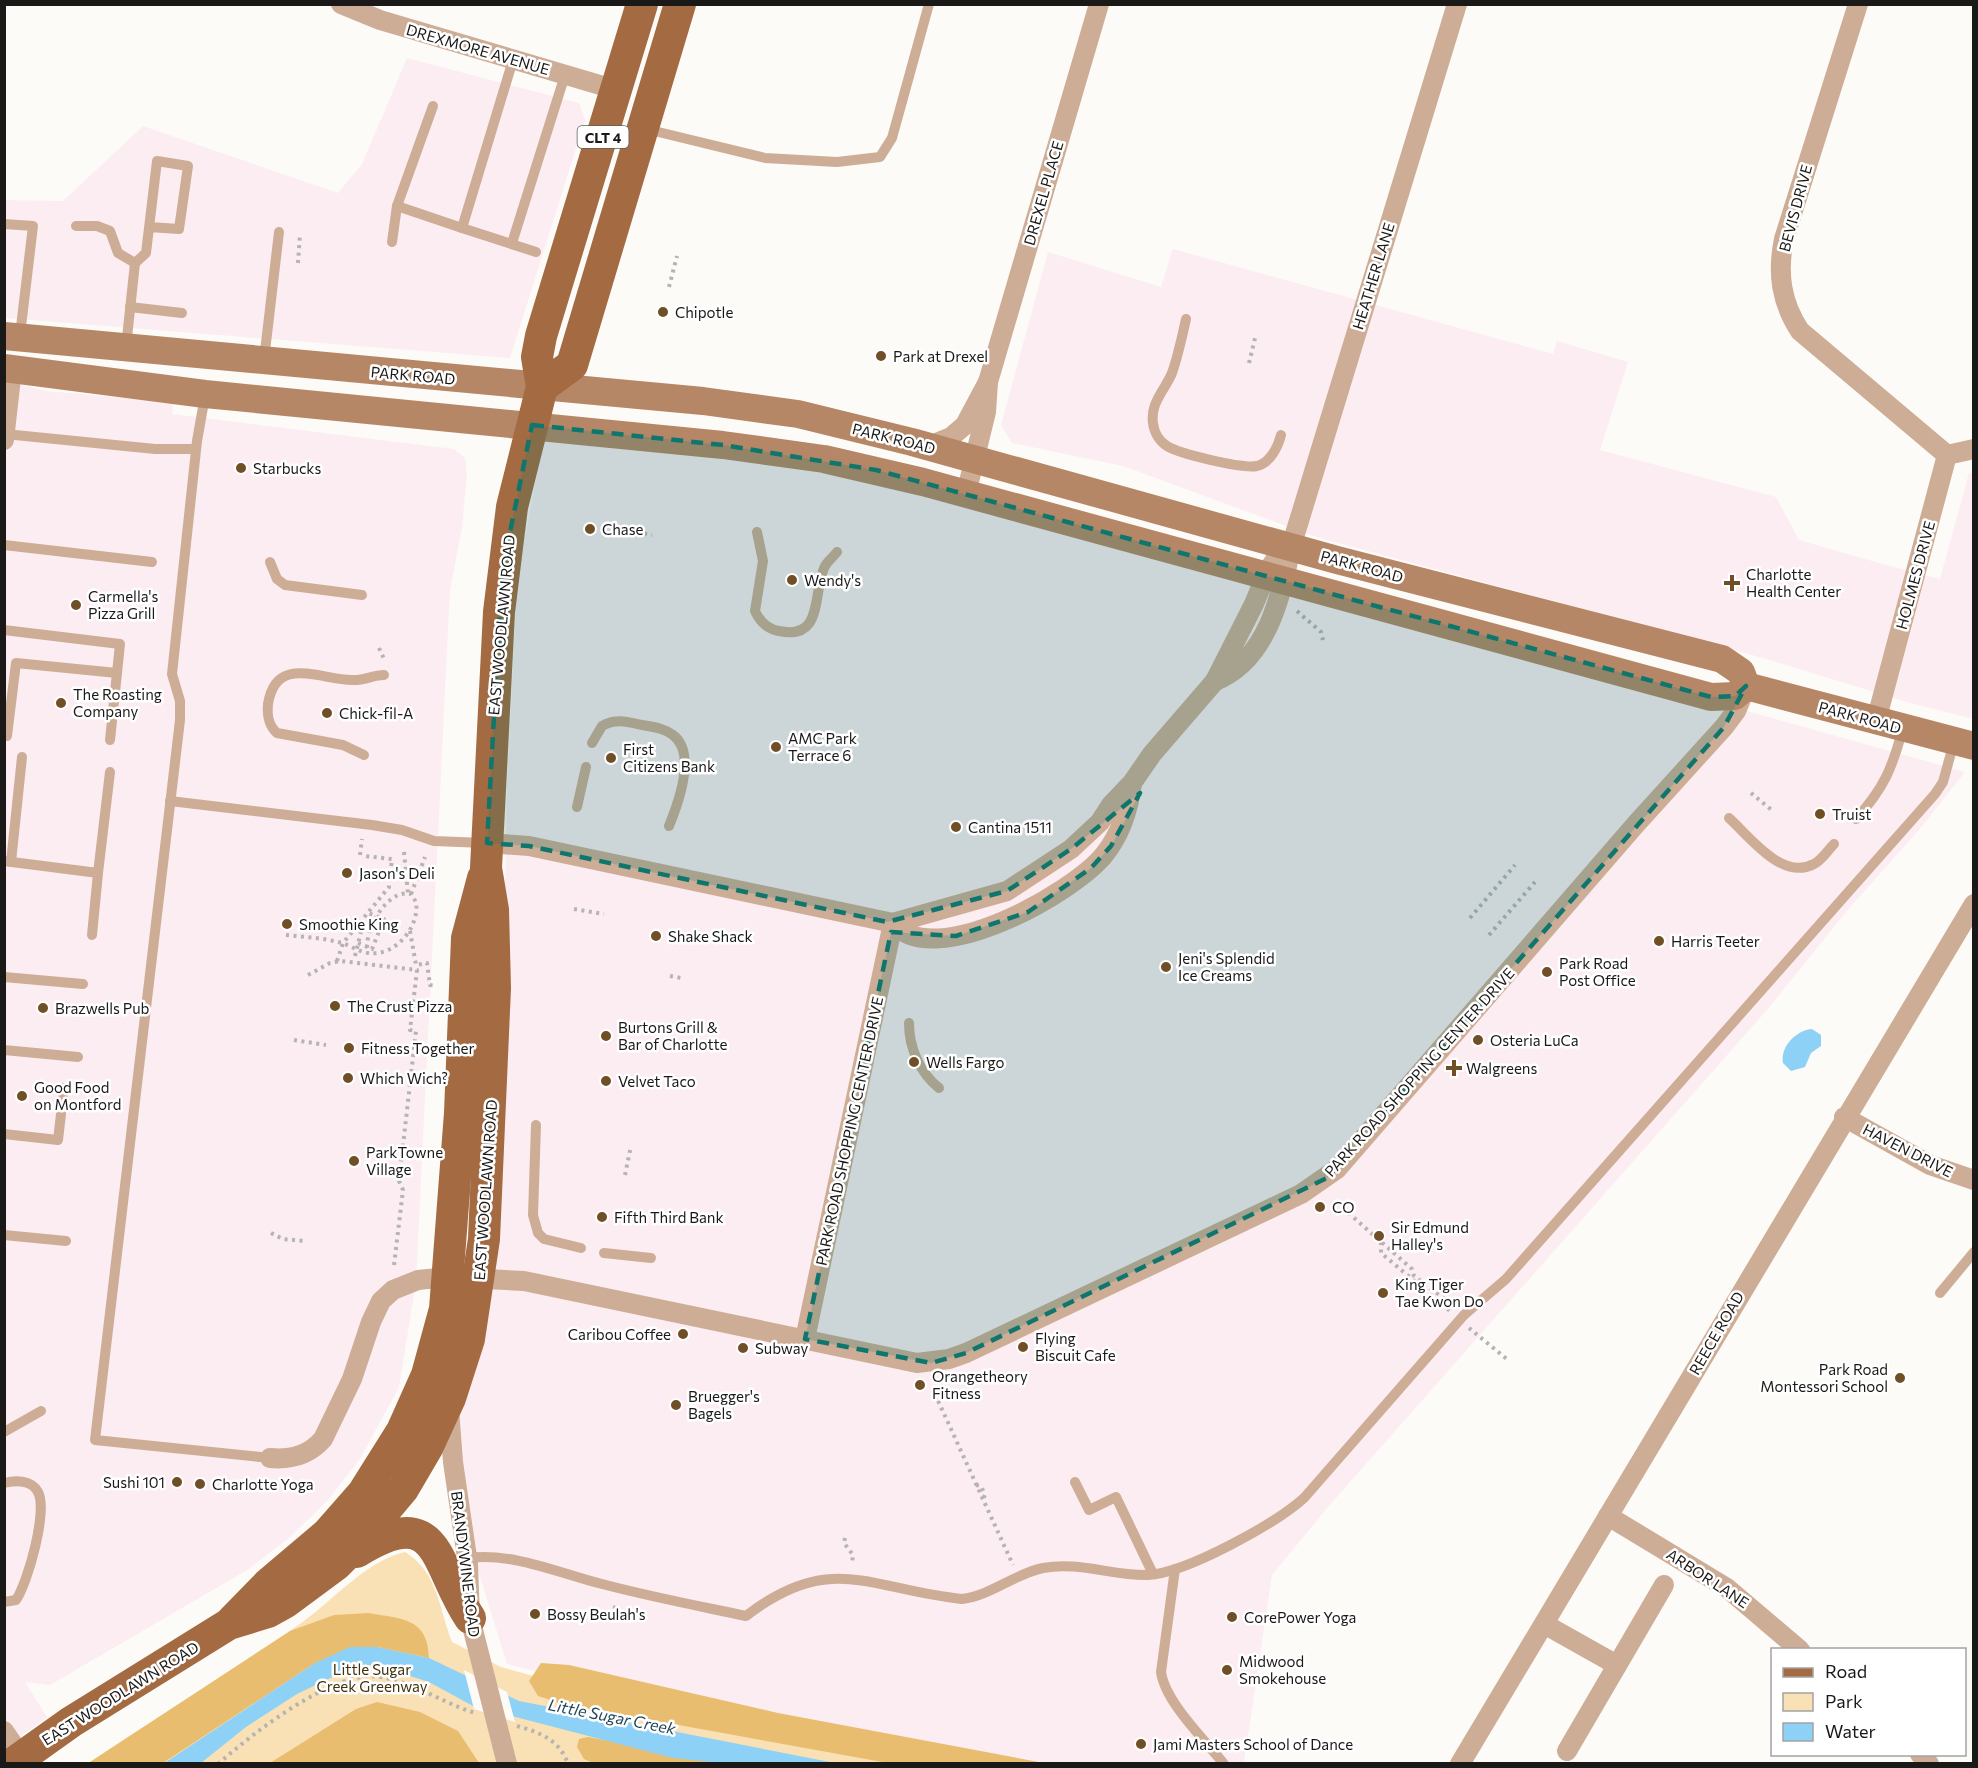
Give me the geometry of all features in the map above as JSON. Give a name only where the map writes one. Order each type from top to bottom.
[{"type":"main road","name":"EAST WOODLAWN ROAD","points":[[12,1750],[71,1722],[229,1624],[267,1612],[286,1602],[336,1565],[354,1548],[403,1489],[427,1448],[450,1398],[469,1339],[481,1278],[495,988],[493,910],[487,856],[502,571],[512,507],[542,387],[537,357],[541,336],[642,4]]},
{"type":"main road","points":[[542,387],[572,365],[680,4]]},
{"type":"main road","name":"PARK ROAD","points":[[12,336],[768,408],[929,446],[1291,547],[1722,659],[1750,677],[1876,721],[1964,744]]},
{"type":"main road","points":[[8,369],[205,394],[532,425],[795,454],[876,470],[1711,697],[1735,696],[1750,677]]},
{"type":"main road","name":"EAST WOODLAWN ROAD","points":[[229,1624],[262,1589],[339,1521],[383,1463],[414,1407],[427,1375],[443,1319],[448,1277],[460,1113],[467,938],[487,856]]},
{"type":"main road","points":[[336,1565],[392,1534],[407,1532],[421,1536],[437,1551],[456,1599],[473,1630]]},
{"type":"street","name":"DREXMORE AVENUE","points":[[341,4],[380,20],[617,90]]},
{"type":"street","name":"DREXEL PLACE","points":[[929,446],[951,437],[965,425],[988,382],[1099,4]]},
{"type":"street","name":"HEATHER LANE","points":[[1291,547],[1457,4]]},
{"type":"street","name":"BEVIS DRIVE","points":[[1857,4],[1784,239],[1781,253],[1781,294],[1790,316],[1800,331],[1947,455]]},
{"type":"street","points":[[4,440],[8,369]]},
{"type":"street","name":"DREXEL PLACE","points":[[966,494],[986,412],[988,382]]},
{"type":"street","points":[[1947,455],[1974,449]]},
{"type":"street","name":"HOLMES DRIVE","points":[[1876,721],[1947,455]]},
{"type":"street","points":[[893,923],[905,918],[993,897],[1026,880],[1093,829],[1132,783],[1152,754],[1215,681],[1254,604],[1274,579],[1291,547]]},
{"type":"street","name":"PARK ROAD SHOPPING CENTER DRIVE","points":[[270,1458],[302,1455],[317,1446],[323,1439],[352,1379],[375,1311],[387,1294],[418,1280],[448,1277],[481,1278],[544,1285],[917,1363],[949,1359],[1316,1186],[1337,1169],[1636,824],[1724,727],[1736,711],[1750,677]]},
{"type":"street","points":[[487,856],[529,846],[893,923],[903,932],[912,934],[956,936],[998,923],[1044,902],[1076,881],[1107,851],[1126,813],[1132,783]]},
{"type":"street","name":"REECE ROAD","points":[[1460,1764],[1844,1117],[1974,904]]},
{"type":"street","name":"PARK ROAD SHOPPING CENTER DRIVE","points":[[805,1339],[893,923]]},
{"type":"street","name":"HAVEN DRIVE","points":[[1844,1117],[1930,1165],[1974,1180]]},
{"type":"street","name":"BRANDYWINE ROAD","points":[[450,1398],[452,1454],[467,1558],[473,1630],[507,1764]]},
{"type":"street","name":"ARBOR LANE","points":[[1608,1516],[1728,1588],[1798,1648]]},
{"type":"street","points":[[1567,1751],[1664,1585]]},
{"type":"street","points":[[1544,1624],[1617,1665]]},
{"type":"lane","points":[[643,128],[765,158],[837,162],[880,157],[892,138],[929,4]]},
{"type":"lane","points":[[462,228],[513,60]]},
{"type":"lane","points":[[512,243],[565,75]]},
{"type":"lane","points":[[392,242],[397,206],[433,106]]},
{"type":"lane","points":[[126,347],[135,263],[146,253],[149,227],[158,161],[188,166],[179,229],[149,227]]},
{"type":"lane","points":[[397,206],[536,252]]},
{"type":"lane","points":[[4,224],[33,226],[12,336]]},
{"type":"lane","points":[[76,226],[97,226],[110,231],[118,253],[135,263]]},
{"type":"lane","points":[[264,360],[279,232]]},
{"type":"lane","points":[[130,307],[182,313]]},
{"type":"lane","points":[[1186,319],[1173,370],[1158,395],[1154,411],[1153,425],[1159,438],[1173,449],[1250,467],[1268,460],[1277,448],[1281,435]]},
{"type":"lane","points":[[205,394],[196,448],[172,674],[181,711],[95,1440],[270,1458]]},
{"type":"lane","points":[[5,434],[155,448],[196,448]]},
{"type":"lane","points":[[757,532],[763,561],[755,611],[765,626],[780,632],[797,632],[808,626],[814,615],[824,569],[837,552]]},
{"type":"lane","points":[[4,545],[152,562]]},
{"type":"lane","points":[[270,562],[277,579],[285,585],[362,595]]},
{"type":"lane","points":[[4,630],[120,644],[110,740]]},
{"type":"lane","points":[[4,735],[8,736],[10,662],[117,673]]},
{"type":"lane","points":[[364,755],[343,745],[277,733],[267,717],[271,689],[276,680],[291,673],[354,680],[385,670]]},
{"type":"lane","points":[[592,742],[602,726],[618,720],[663,729],[675,736],[683,750],[685,766],[669,826]]},
{"type":"lane","points":[[1856,819],[1880,791],[1893,763],[1903,728]]},
{"type":"lane","points":[[467,1558],[490,1556],[510,1559],[605,1585],[746,1616],[763,1602],[802,1584],[832,1577],[850,1578],[962,1599],[978,1596],[1042,1568],[1074,1567],[1153,1574],[1175,1569],[1289,1512],[1460,1317],[1506,1279],[1935,794],[1964,744]]},
{"type":"lane","points":[[22,757],[8,862],[98,873]]},
{"type":"lane","points":[[577,807],[586,767]]},
{"type":"lane","points":[[92,935],[110,772]]},
{"type":"lane","points":[[170,801],[402,830],[487,856]]},
{"type":"lane","points":[[1729,818],[1774,859],[1790,868],[1813,864],[1834,844]]},
{"type":"lane","points":[[4,977],[83,984]]},
{"type":"lane","points":[[909,1023],[909,1040],[927,1078],[939,1088]]},
{"type":"lane","points":[[4,1050],[78,1057]]},
{"type":"lane","points":[[4,1134],[58,1140],[64,1088]]},
{"type":"lane","points":[[536,1125],[534,1225],[544,1239],[581,1248]]},
{"type":"lane","points":[[4,1235],[66,1242]]},
{"type":"lane","points":[[1940,1293],[1974,1252]]},
{"type":"lane","points":[[604,1253],[651,1258]]},
{"type":"lane","points":[[4,1432],[41,1411]]},
{"type":"lane","points":[[4,1483],[19,1481],[31,1485],[40,1494],[40,1504],[36,1542],[25,1583],[16,1600],[4,1602]]},
{"type":"lane","points":[[1075,1482],[1089,1510],[1116,1497],[1153,1574]]},
{"type":"lane","points":[[1175,1569],[1161,1672],[1162,1682],[1172,1699],[1224,1764]]},
{"type":"path","points":[[298,263],[300,234]]},
{"type":"path","points":[[669,286],[677,256]]},
{"type":"path","points":[[1249,363],[1256,334]]},
{"type":"path","points":[[621,529],[652,535]]},
{"type":"path","points":[[1297,611],[1321,632],[1323,640]]},
{"type":"path","points":[[379,648],[385,670]]},
{"type":"path","points":[[1751,793],[1774,812]]},
{"type":"path","points":[[339,961],[343,943],[388,887],[392,859],[362,855],[362,839]]},
{"type":"path","points":[[286,935],[343,943],[368,953],[392,948],[410,930],[417,910],[416,902],[409,894],[404,852]]},
{"type":"path","points":[[409,894],[425,857]]},
{"type":"path","points":[[1470,918],[1515,865]]},
{"type":"path","points":[[1489,935],[1535,882]]},
{"type":"path","points":[[368,953],[367,945],[382,909],[395,894],[409,894]]},
{"type":"path","points":[[573,909],[604,914]]},
{"type":"path","points":[[358,943],[372,949],[384,920],[368,913]]},
{"type":"path","points":[[351,924],[362,928],[354,960]]},
{"type":"path","points":[[410,930],[416,965],[427,963],[430,985],[437,986]]},
{"type":"path","points":[[308,975],[317,968],[339,961],[417,969],[410,1030],[416,1031],[399,1181],[403,1190],[394,1265]]},
{"type":"path","points":[[670,976],[681,978]]},
{"type":"path","points":[[294,1040],[326,1045]]},
{"type":"path","points":[[625,1175],[631,1146]]},
{"type":"path","points":[[1337,1203],[1414,1271],[1414,1276],[1426,1287],[1433,1288],[1488,1344],[1508,1360]]},
{"type":"path","points":[[271,1233],[283,1239],[304,1241]]},
{"type":"path","points":[[1381,1242],[1381,1253],[1460,1317]]},
{"type":"path","points":[[935,1394],[1013,1565]]},
{"type":"path","points":[[845,1538],[844,1542],[853,1555],[850,1578]]},
{"type":"path","points":[[218,1764],[276,1718],[313,1696],[354,1677],[368,1675],[403,1682],[480,1715]]},
{"type":"path","points":[[511,1724],[541,1733],[558,1746],[568,1764]]},
{"type":"highlighted area","points":[[532,425],[723,445],[876,470],[1711,697],[1735,696],[1746,686],[1724,727],[1327,1178],[966,1353],[931,1363],[805,1339],[891,932],[956,936],[1028,912],[1091,868],[1111,846],[1140,793],[1071,849],[1007,891],[887,922],[529,846],[487,843],[502,571]]},
{"type":"shaded area","points":[[407,58],[579,103],[585,120],[510,358],[5,318],[4,200],[63,201],[143,126],[338,193],[362,164]]},
{"type":"shaded area","points":[[1173,249],[1553,354],[1557,341],[1628,362],[1600,450],[1776,497],[1799,540],[1886,565],[1940,579],[1969,473],[1973,473],[1973,719],[1907,702],[1763,658],[1316,537],[1123,466],[1012,443],[1001,425],[1048,252],[1161,287]]},
{"type":"shaded area","points":[[5,381],[47,391],[173,402],[172,414],[454,449],[465,458],[467,473],[462,528],[450,590],[416,1282],[399,1387],[360,1459],[327,1501],[289,1538],[247,1570],[50,1685],[25,1682],[47,1717],[5,1748]]},
{"type":"shaded area","points":[[544,434],[785,458],[1704,699],[1965,772],[1918,831],[1846,912],[1766,1011],[1328,1507],[1272,1575],[1244,1763],[951,1763],[704,1714],[507,1664],[472,1551],[455,1444],[504,934],[507,792],[517,583]]},
{"type":"shaded area","points":[[368,1613],[402,1619],[418,1627],[424,1635],[429,1658],[377,1647],[315,1663],[163,1763],[87,1764],[290,1631],[334,1615]]},
{"type":"shaded area","points":[[541,1663],[569,1665],[778,1713],[1044,1763],[888,1763],[563,1704],[538,1696],[529,1681]]},
{"type":"shaded area","points":[[377,1702],[420,1712],[458,1731],[479,1763],[270,1763],[356,1709]]},
{"type":"shaded area","points":[[588,1737],[732,1763],[593,1763],[584,1759],[577,1747],[579,1739]]},
{"type":"green space","name":"Little Sugar Creek Greenway","points":[[405,1552],[416,1560],[431,1581],[452,1642],[501,1667],[745,1734],[906,1764],[87,1764],[310,1617],[362,1573],[390,1557]]},
{"type":"water","points":[[1812,1029],[1821,1035],[1821,1046],[1811,1053],[1805,1067],[1791,1071],[1783,1063],[1787,1045],[1801,1032]]},
{"type":"water","points":[[350,1647],[377,1647],[429,1658],[519,1701],[835,1763],[732,1764],[673,1758],[473,1706],[429,1682],[375,1665],[364,1665],[349,1669],[297,1694],[246,1727],[201,1763],[163,1764],[315,1663]]},
{"type":"pier","points":[[464,1670],[507,1692],[515,1722],[474,1709]]},
{"type":"place","name":"Chipotle","points":[[663,312]]},
{"type":"place","name":"Park at Drexel","points":[[881,356]]},
{"type":"place","name":"Starbucks","points":[[241,468]]},
{"type":"place","name":"Chase","points":[[590,529]]},
{"type":"place","name":"Wendy's","points":[[792,580]]},
{"type":"place","name":"Charlotte Health Center","points":[[1732,583]]},
{"type":"place","name":"Carmella's Pizza Grill","points":[[76,605]]},
{"type":"place","name":"The Roasting Company","points":[[61,703]]},
{"type":"place","name":"Chick-fil-A","points":[[327,713]]},
{"type":"place","name":"AMC Park Terrace 6","points":[[776,747]]},
{"type":"place","name":"First Citizens Bank","points":[[611,758]]},
{"type":"place","name":"Truist","points":[[1820,814]]},
{"type":"place","name":"Cantina 1511","points":[[956,827]]},
{"type":"place","name":"Jason's Deli","points":[[347,873]]},
{"type":"place","name":"Smoothie King","points":[[287,924]]},
{"type":"place","name":"Shake Shack","points":[[656,936]]},
{"type":"place","name":"Harris Teeter","points":[[1659,941]]},
{"type":"place","name":"Jeni's Splendid Ice Creams","points":[[1166,967]]},
{"type":"place","name":"Park Road Post Office","points":[[1547,972]]},
{"type":"place","name":"The Crust Pizza","points":[[335,1006]]},
{"type":"place","name":"Brazwells Pub","points":[[43,1008]]},
{"type":"place","name":"Burtons Grill & Bar of Charlotte","points":[[606,1036]]},
{"type":"place","name":"Osteria LuCa","points":[[1478,1040]]},
{"type":"place","name":"Fitness Together","points":[[349,1048]]},
{"type":"place","name":"Wells Fargo","points":[[914,1062]]},
{"type":"place","name":"Walgreens","points":[[1454,1068]]},
{"type":"place","name":"Which Wich?","points":[[348,1078]]},
{"type":"place","name":"Velvet Taco","points":[[606,1081]]},
{"type":"place","name":"Good Food on Montford","points":[[22,1096]]},
{"type":"place","name":"ParkTowne Village","points":[[354,1161]]},
{"type":"place","name":"CO","points":[[1320,1207]]},
{"type":"place","name":"Fifth Third Bank","points":[[602,1217]]},
{"type":"place","name":"Sir Edmund Halley's","points":[[1379,1236]]},
{"type":"place","name":"King Tiger Tae Kwon Do","points":[[1383,1293]]},
{"type":"place","name":"Caribou Coffee","points":[[683,1334]]},
{"type":"place","name":"Flying Biscuit Cafe","points":[[1023,1347]]},
{"type":"place","name":"Subway","points":[[743,1348]]},
{"type":"place","name":"Park Road Montessori School","points":[[1900,1378]]},
{"type":"place","name":"Orangetheory Fitness","points":[[920,1385]]},
{"type":"place","name":"Bruegger's Bagels","points":[[676,1405]]},
{"type":"place","name":"Sushi 101","points":[[177,1482]]},
{"type":"place","name":"Charlotte Yoga","points":[[200,1484]]},
{"type":"place","name":"Bossy Beulah's","points":[[535,1614]]},
{"type":"place","name":"CorePower Yoga","points":[[1232,1617]]},
{"type":"place","name":"Midwood Smokehouse","points":[[1227,1670]]},
{"type":"place","name":"Jami Masters School of Dance","points":[[1141,1744]]},
{"type":"water label","name":"Little Sugar Creek","points":[[612,1716]]}]
